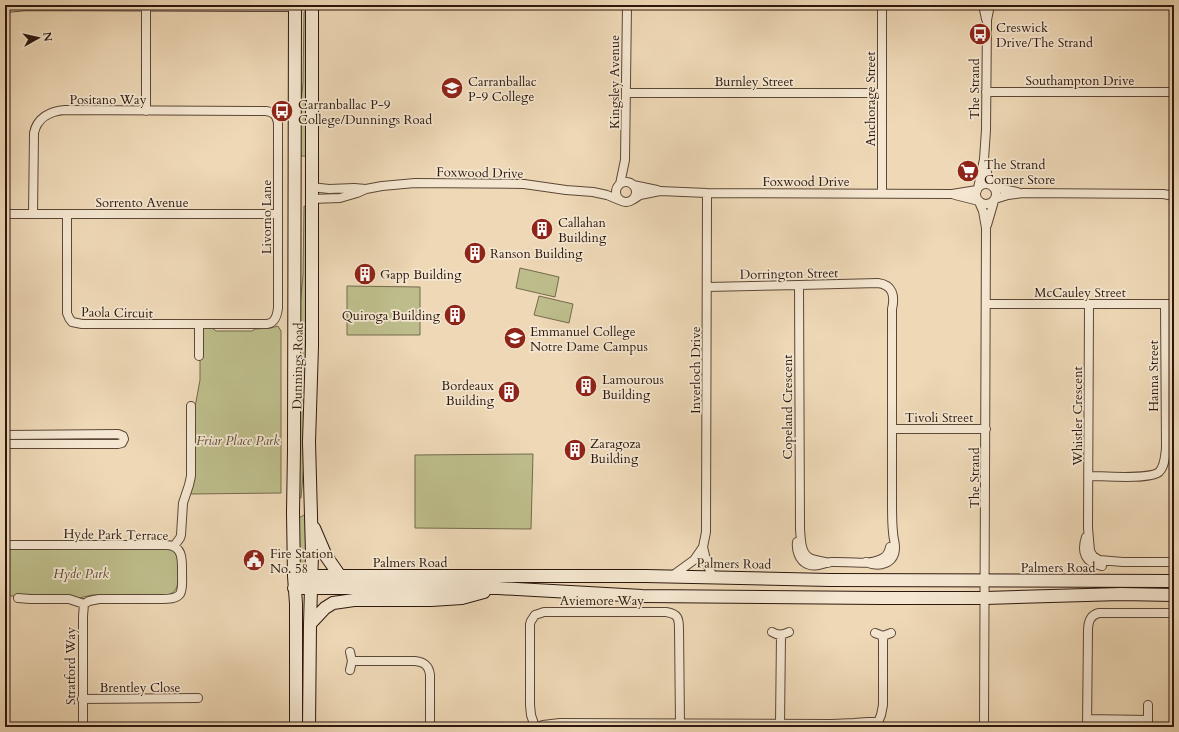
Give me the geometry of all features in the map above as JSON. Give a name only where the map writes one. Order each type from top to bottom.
[{"type":"main road","points":[[295,6],[312,6]]},
{"type":"main road","name":"Dunnings Road","points":[[295,6],[293,512],[294,582],[296,604],[296,727]]},
{"type":"main road","name":"Dunnings Road","points":[[309,727],[312,576],[309,442],[312,346],[312,6]]},
{"type":"main road","points":[[295,192],[311,193]]},
{"type":"main road","points":[[293,512],[302,509],[304,504],[304,486],[310,476]]},
{"type":"main road","points":[[311,522],[326,556],[340,576]]},
{"type":"main road","name":"Palmers Road","points":[[294,582],[312,576],[672,576],[830,580],[1174,581]]},
{"type":"main road","name":"Palmers Road","points":[[294,582],[311,588],[498,588],[642,596],[985,598],[1121,594],[1174,595]]},
{"type":"main road","points":[[310,624],[325,608],[333,603],[354,600],[431,600],[462,598],[498,588]]},
{"type":"street","points":[[5,7],[105,5],[295,6]]},
{"type":"street","name":"Kingsley Avenue","points":[[619,185],[625,160],[627,5]]},
{"type":"street","name":"Anchorage Street","points":[[882,5],[882,193]]},
{"type":"street","name":"The Strand","points":[[983,5],[987,20]]},
{"type":"street","name":"The Strand","points":[[978,189],[984,159],[986,130],[987,20],[990,5]]},
{"type":"street","points":[[146,6],[146,111]]},
{"type":"street","name":"Southampton Drive","points":[[986,92],[1174,92]]},
{"type":"street","name":"Burnley Street","points":[[627,93],[882,93]]},
{"type":"street","name":"Positano Way","points":[[34,214],[34,133],[37,125],[43,117],[50,113],[58,111],[266,111],[273,113]]},
{"type":"street","name":"Livorno Lane","points":[[273,113],[277,117],[278,123],[278,308],[277,317],[273,322]]},
{"type":"street","name":"The Strand","points":[[984,159],[988,177],[993,186]]},
{"type":"street","name":"Kingsley Avenue","points":[[625,160],[632,184]]},
{"type":"street","name":"Foxwood Drive","points":[[593,192],[606,190],[625,182],[660,191],[707,193],[952,194],[978,189]]},
{"type":"street","name":"Foxwood Drive","points":[[311,193],[340,198],[366,189],[406,183],[514,183],[593,192],[607,195],[627,203],[640,195],[660,191]]},
{"type":"street","points":[[632,184],[636,192],[634,199]]},
{"type":"street","points":[[1023,193],[984,184],[978,189],[976,196],[979,201],[986,205],[995,200],[1023,193],[1163,194],[1174,196]]},
{"type":"street","points":[[619,185],[616,192],[619,200]]},
{"type":"street","points":[[993,186],[996,194],[995,200]]},
{"type":"street","name":"Foxwood Drive","points":[[311,193],[328,189],[366,189]]},
{"type":"street","name":"Inverloch Drive","points":[[672,576],[694,560],[703,547],[706,532],[707,193]]},
{"type":"street","name":"Foxwood Drive","points":[[952,194],[979,201]]},
{"type":"street","name":"The Strand","points":[[986,228],[995,200]]},
{"type":"street","name":"The Strand","points":[[979,201],[983,211],[986,228],[984,727]]},
{"type":"street","name":"Sorrento Avenue","points":[[5,214],[278,214]]},
{"type":"street","name":"Paola Circuit","points":[[67,214],[67,313],[70,320],[74,323],[199,325],[267,324],[273,322]]},
{"type":"street","name":"Dorrington Street","points":[[707,286],[799,286],[871,283],[883,284],[888,291]]},
{"type":"street","name":"Copeland Crescent","points":[[799,286],[800,529],[802,548],[806,556],[816,561],[828,563],[866,562],[882,559],[888,554],[893,533],[892,309],[894,298],[888,291]]},
{"type":"street","name":"McCauley Street","points":[[986,304],[1174,304]]},
{"type":"street","name":"Whistler Crescent","points":[[1089,304],[1088,528],[1083,548],[1086,557],[1092,563],[1102,566],[1123,562],[1174,562]]},
{"type":"street","name":"Hanna Street","points":[[1088,476],[1138,477],[1146,480],[1155,480],[1165,473],[1168,463],[1166,448],[1165,304]]},
{"type":"street","points":[[199,325],[199,356]]},
{"type":"street","points":[[174,546],[181,535],[183,503],[191,476],[191,406]]},
{"type":"street","name":"Tivoli Street","points":[[893,429],[986,429]]},
{"type":"street","points":[[5,435],[118,434],[123,436],[124,439],[122,443],[118,444],[5,444]]},
{"type":"street","name":"Hyde Park Terrace","points":[[5,545],[166,544],[174,546],[179,551],[182,561],[181,591],[176,596],[168,599],[99,599],[89,601],[84,604]]},
{"type":"street","name":"Inverloch Drive","points":[[703,547],[712,577]]},
{"type":"street","points":[[18,598],[30,600],[69,600],[84,604]]},
{"type":"street","name":"Stratford Way","points":[[82,727],[84,604]]},
{"type":"street","name":"Aviemore Way","points":[[534,726],[530,705],[530,624],[535,615],[544,612],[666,612],[676,615],[679,621],[680,723]]},
{"type":"street","points":[[1148,705],[1148,723],[1087,723],[1088,626],[1090,619],[1094,615],[1100,613],[1174,613]]},
{"type":"street","points":[[772,632],[781,635],[789,632]]},
{"type":"street","points":[[534,726],[544,721],[624,725],[680,723],[718,725],[816,725],[875,722],[877,726],[883,705],[887,634],[879,635],[875,633]]},
{"type":"street","points":[[780,724],[781,635]]},
{"type":"street","points":[[350,652],[352,661],[350,670]]},
{"type":"street","points":[[352,661],[415,661],[425,664],[430,675],[430,727]]},
{"type":"street","name":"Brentley Close","points":[[82,699],[198,698]]},
{"type":"green space","points":[[307,11],[307,156],[299,156],[299,121],[303,83],[304,12]]},
{"type":"green space","points":[[304,206],[306,207],[306,441],[301,498],[298,498],[299,317],[303,275]]},
{"type":"green space","points":[[520,268],[559,277],[555,297],[516,288]]},
{"type":"green space","points":[[347,286],[420,287],[420,335],[347,335]]},
{"type":"green space","points":[[539,296],[573,304],[569,323],[534,315]]},
{"type":"green space","name":"Friar Place Park","points":[[278,326],[281,331],[281,493],[190,494],[195,407],[200,380],[200,346],[203,343],[203,337],[201,335],[202,328],[212,328],[216,331],[252,331],[255,329]]},
{"type":"green space","points":[[533,454],[531,529],[415,528],[415,455]]},
{"type":"green space","points":[[304,515],[306,516],[306,564],[299,564],[297,519]]},
{"type":"green space","name":"Hyde Park","points":[[168,548],[176,555],[179,568],[176,589],[168,595],[92,595],[79,598],[67,596],[5,596],[5,549]]},
{"type":"place","name":"Creswick Drive/The Strand","points":[[980,34]]},
{"type":"place","name":"Carranballac P-9 College","points":[[452,88]]},
{"type":"place","name":"Carranballac P-9 College/Dunnings Road","points":[[282,111]]},
{"type":"place","name":"The Strand Corner Store","points":[[968,171]]},
{"type":"place","name":"Callahan Building","points":[[542,229]]},
{"type":"place","name":"Ranson Building","points":[[475,253]]},
{"type":"place","name":"Gapp Building","points":[[365,274]]},
{"type":"place","name":"Quiroga Building","points":[[455,315]]},
{"type":"place","name":"Emmanuel College Notre Dame Campus","points":[[515,338]]},
{"type":"place","name":"Lamourous Building","points":[[586,386]]},
{"type":"place","name":"Bordeaux Building","points":[[509,392]]},
{"type":"place","name":"Zaragoza Building","points":[[575,450]]},
{"type":"place","name":"Fire Station No. 58","points":[[254,560]]}]
